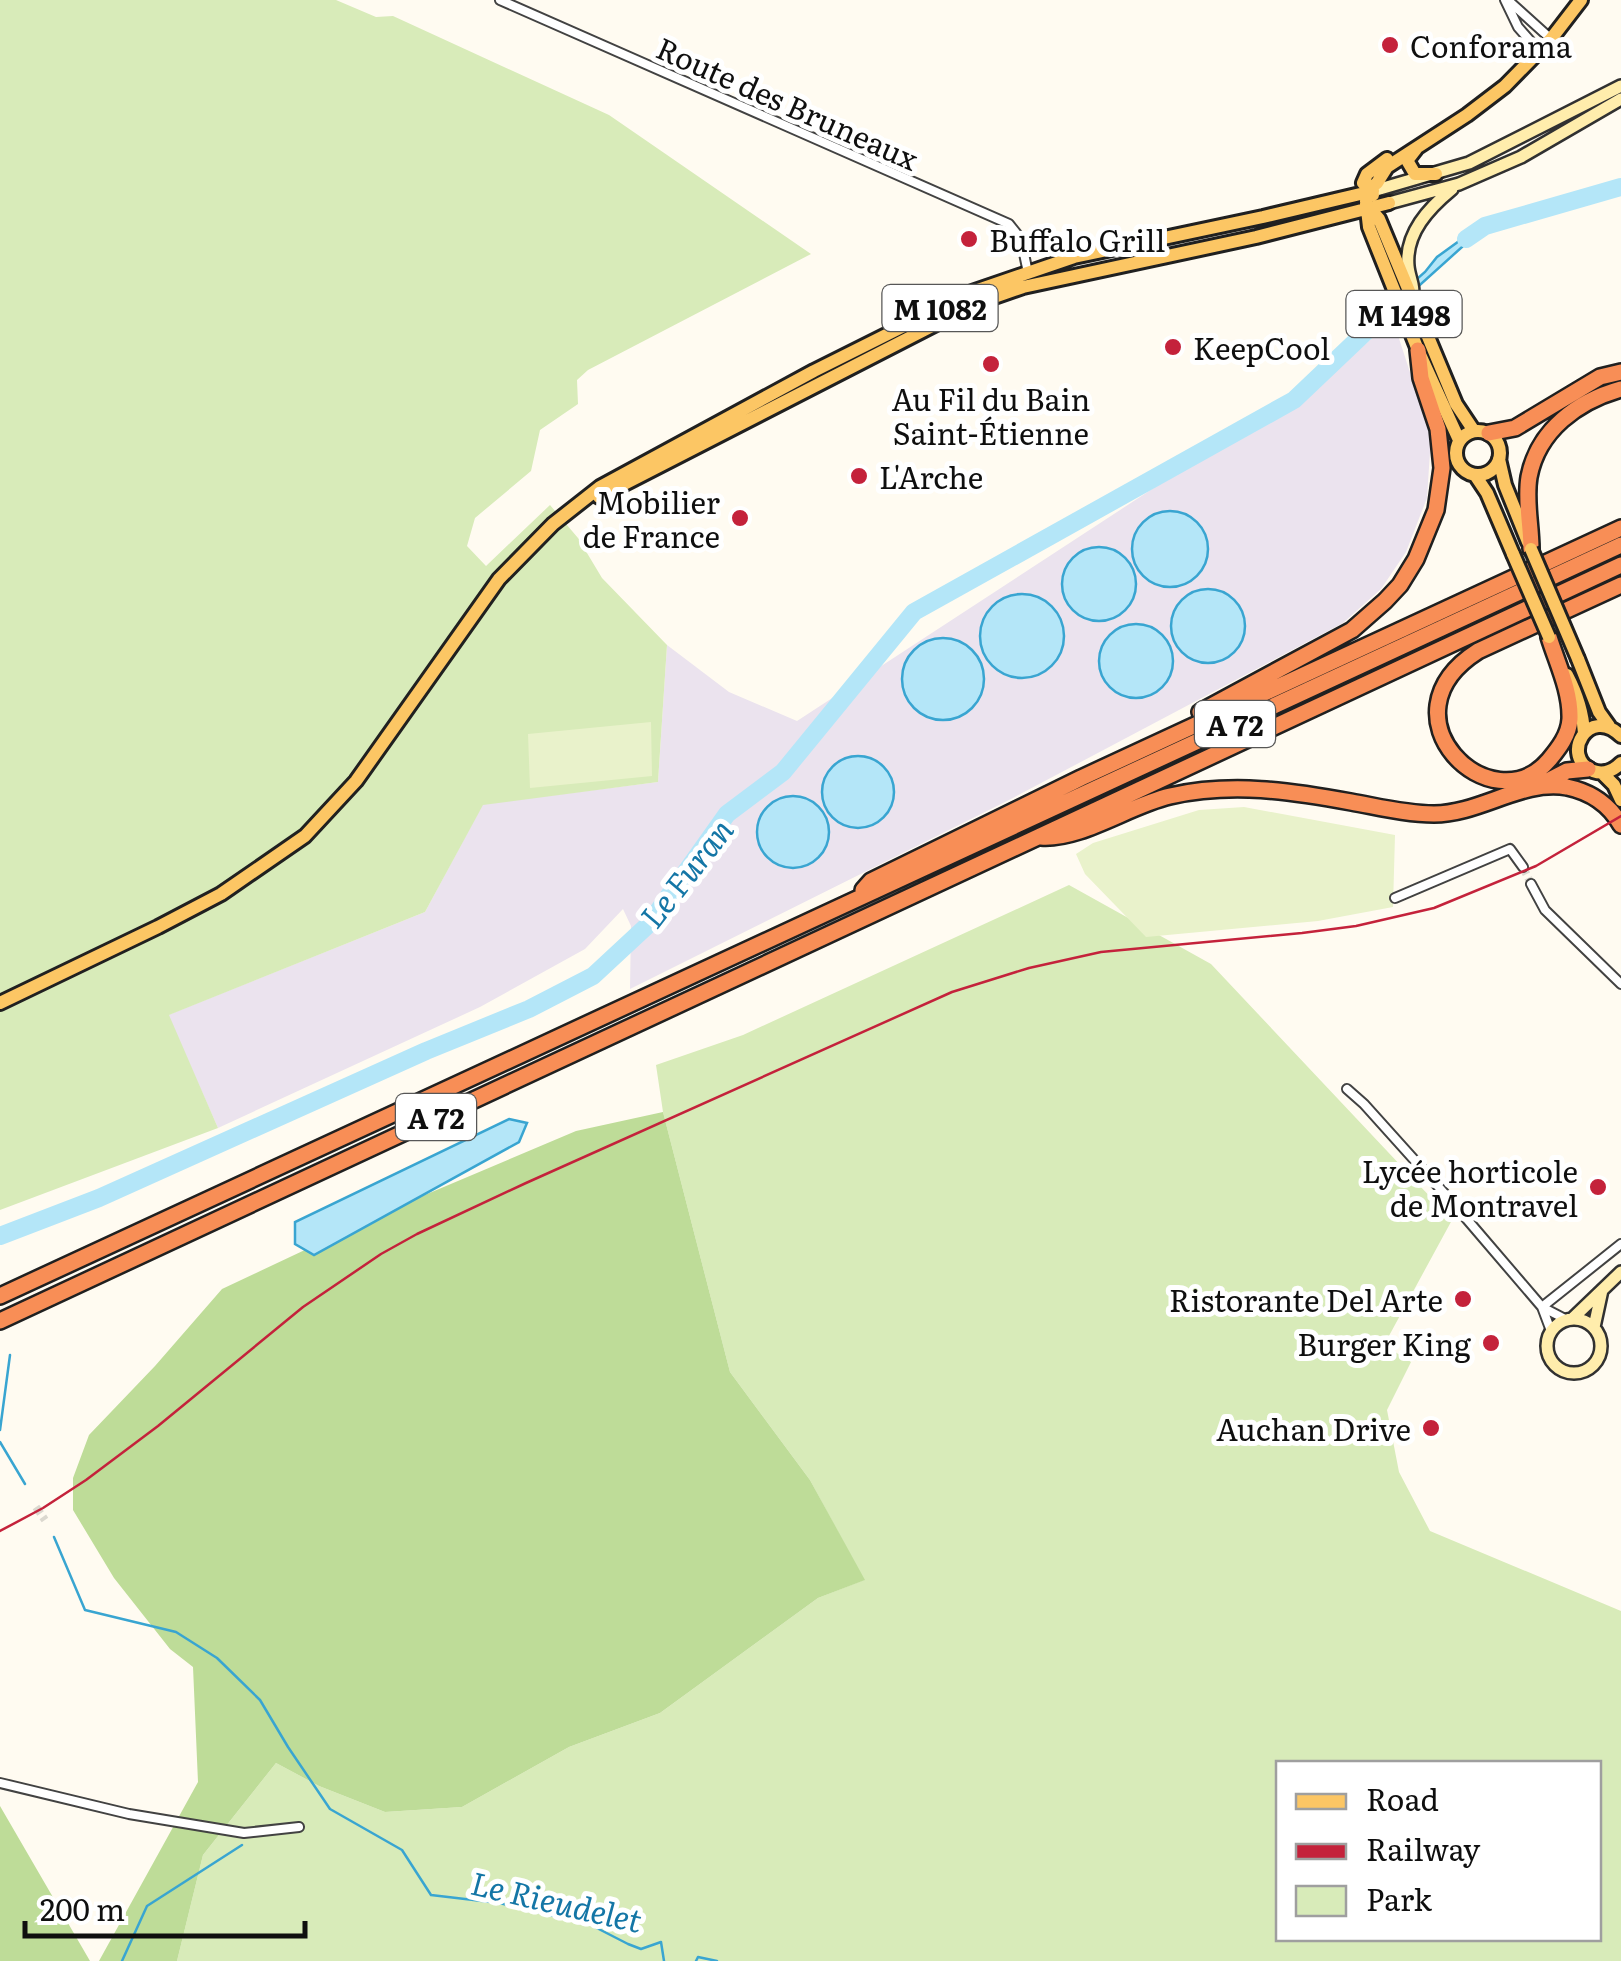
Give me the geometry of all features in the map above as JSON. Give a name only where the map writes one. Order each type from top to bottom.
[{"type":"highway","points":[[1081,778],[1106,761],[1334,641],[1366,619],[1400,585],[1428,534],[1442,468],[1438,428],[1421,378],[1418,350]]},
{"type":"highway","points":[[1482,432],[1515,428],[1600,377],[1621,372]]},
{"type":"highway","points":[[1531,549],[1530,475],[1542,444],[1582,404],[1621,389]]},
{"type":"highway","points":[[850,903],[872,882],[1081,778],[1621,528]]},
{"type":"highway","name":"A 72","points":[[0,1296],[1621,545]]},
{"type":"highway","name":"A 72","points":[[0,1320],[1621,565]]},
{"type":"highway","points":[[1549,636],[1569,700],[1570,724],[1561,746],[1544,766],[1525,777],[1506,780],[1469,770],[1453,756],[1441,736],[1437,714],[1441,694],[1462,661],[1621,585]]},
{"type":"highway","points":[[1038,837],[1059,838],[1170,796],[1234,788],[1270,789],[1437,814],[1473,808],[1537,787],[1568,770],[1595,771]]},
{"type":"highway","points":[[1537,787],[1564,787],[1591,794],[1614,811],[1621,824]]},
{"type":"main road","points":[[1371,201],[1368,174],[1382,162],[1467,115],[1505,86],[1540,52],[1581,0]]},
{"type":"main road","points":[[1320,221],[1351,222],[1371,201],[1469,163],[1621,86]]},
{"type":"main road","name":"M 1082","points":[[0,1003],[221,894],[304,836],[356,781],[498,578],[553,524],[574,509],[1074,257],[1459,184],[1521,157],[1621,99]]},
{"type":"main road","points":[[1421,143],[1409,158],[1412,171],[1436,174]]},
{"type":"main road","points":[[1412,298],[1414,289],[1408,267],[1414,233],[1425,215],[1459,184]]},
{"type":"main road","name":"M 1082","points":[[1026,280],[1110,268],[1320,221],[1371,201]]},
{"type":"main road","name":"M 1498","points":[[1371,201],[1456,404],[1482,432]]},
{"type":"main road","name":"M 1498","points":[[1371,201],[1418,350],[1459,440]]},
{"type":"main road","points":[[1104,251],[1110,268]]},
{"type":"main road","points":[[1499,460],[1487,474],[1463,471],[1456,462],[1459,440],[1466,433],[1482,432],[1499,446],[1505,485],[1599,712],[1621,736]]},
{"type":"main road","points":[[1475,475],[1487,493],[1577,696],[1584,733]]},
{"type":"main road","points":[[1608,726],[1596,726],[1584,733],[1578,743],[1579,758],[1614,786],[1621,800]]},
{"type":"main road","points":[[1595,771],[1615,768],[1621,762]]},
{"type":"main road","points":[[1569,1319],[1582,1320],[1594,1327],[1601,1339],[1600,1354],[1591,1368],[1576,1374],[1561,1371],[1550,1359],[1547,1344],[1552,1331],[1621,1272]]},
{"type":"main road","points":[[1594,1327],[1602,1290]]},
{"type":"street","name":"Route des Bruneaux","points":[[500,0],[1009,224],[1022,239],[1026,280]]},
{"type":"street","points":[[1506,0],[1551,39]]},
{"type":"street","points":[[1506,0],[1518,27],[1540,52]]},
{"type":"street","points":[[1395,898],[1510,850],[1523,867]]},
{"type":"street","points":[[1531,884],[1546,910],[1621,984]]},
{"type":"street","points":[[1347,1089],[1453,1202],[1542,1307],[1552,1331]]},
{"type":"street","points":[[1542,1307],[1621,1244]]},
{"type":"street","points":[[1542,1307],[1569,1319]]},
{"type":"street","points":[[0,1783],[129,1814],[244,1833],[299,1826]]},
{"type":"shaded area","points":[[1393,320],[1431,437],[1427,498],[1406,552],[1381,589],[1343,623],[1011,799],[630,989],[631,926],[623,909],[585,949],[480,1007],[218,1128],[168,1015],[425,912],[483,804],[658,782],[667,645],[729,692],[797,721],[1166,480],[1294,406]]},
{"type":"green space","points":[[0,0],[336,0],[376,17],[393,16],[609,115],[811,254],[588,370],[577,380],[578,404],[540,430],[531,471],[475,518],[467,546],[486,566],[550,505],[578,538],[602,578],[667,645],[658,782],[483,805],[425,912],[169,1015],[218,1128],[0,1210]]},
{"type":"green space","points":[[651,722],[652,776],[530,788],[528,734]]},
{"type":"green space","points":[[1244,807],[1395,835],[1393,907],[1318,921],[1146,937],[1085,874],[1076,854],[1093,843],[1199,810]]},
{"type":"green space","points":[[1069,885],[1211,964],[1452,1220],[1384,1345],[1411,1362],[1387,1410],[1399,1472],[1430,1531],[1621,1611],[1621,1961],[177,1961],[203,1855],[276,1763],[319,1786],[385,1812],[462,1807],[569,1747],[660,1713],[818,1598],[864,1580],[810,1480],[730,1372],[663,1112],[656,1065],[743,1035]]},
{"type":"green space","points":[[663,1112],[730,1372],[810,1480],[865,1580],[818,1598],[660,1713],[569,1747],[462,1807],[385,1812],[319,1786],[276,1763],[203,1855],[177,1961],[99,1961],[198,1782],[193,1667],[170,1649],[114,1578],[73,1510],[73,1478],[89,1435],[222,1289],[394,1208],[576,1131]]},
{"type":"green space","points":[[0,1806],[90,1961],[0,1961]]},
{"type":"water","points":[[1484,223],[1486,228],[1361,338],[1353,335],[1437,257]]},
{"type":"water","points":[[1170,511],[1197,522],[1208,549],[1197,576],[1170,587],[1143,576],[1132,549],[1143,522]]},
{"type":"water","points":[[1099,547],[1113,549],[1125,558],[1134,570],[1134,598],[1125,610],[1113,619],[1099,621],[1085,619],[1073,610],[1064,598],[1062,584],[1064,570],[1073,558],[1085,549]]},
{"type":"water","points":[[1208,589],[1234,600],[1245,626],[1234,652],[1208,663],[1182,652],[1171,626],[1182,600]]},
{"type":"water","points":[[1022,594],[1038,597],[1052,606],[1061,620],[1061,652],[1052,666],[1038,675],[1022,678],[1006,675],[992,666],[983,652],[980,636],[983,620],[992,606],[1006,597]]},
{"type":"water","points":[[1136,624],[1162,635],[1173,661],[1162,687],[1136,698],[1110,687],[1099,661],[1110,635]]},
{"type":"water","points":[[935,638],[951,638],[977,656],[984,679],[981,695],[972,708],[951,720],[935,720],[909,702],[902,687],[902,671],[920,645]]},
{"type":"water","points":[[858,756],[884,766],[894,792],[884,818],[858,828],[832,818],[822,792],[832,766]]},
{"type":"water","points":[[793,796],[819,806],[829,832],[819,858],[793,868],[767,858],[757,832],[767,806]]},
{"type":"water","points":[[509,1119],[527,1123],[519,1142],[314,1255],[295,1244],[295,1222]]},
{"type":"waterway","name":"Le Furan","points":[[1466,239],[1485,226],[1621,187]]},
{"type":"waterway","name":"Le Furan","points":[[0,1236],[99,1198],[529,1009],[593,976],[649,924],[727,814],[783,772],[914,612],[1294,400],[1376,322]]},
{"type":"waterway","name":"Le Rieudelet","points":[[0,1430],[10,1355]]},
{"type":"waterway","name":"Le Rieudelet","points":[[0,1442],[25,1484]]},
{"type":"waterway","name":"Le Rieudelet","points":[[54,1537],[85,1610],[176,1632],[217,1658],[260,1700],[330,1809],[402,1850],[431,1895],[499,1903],[589,1924],[641,1949],[661,1942],[664,1961]]},
{"type":"waterway","points":[[122,1961],[147,1906],[242,1845]]},
{"type":"waterway","name":"Le Rieudelet","points":[[696,1961],[698,1957],[717,1961]]},
{"type":"tunnel","points":[[1523,867],[1531,884]]},
{"type":"tunnel","points":[[36,1507],[45,1520]]},
{"type":"railway","points":[[0,1531],[86,1480],[303,1307],[381,1254],[526,1183],[952,992],[1029,968],[1101,952],[1356,926],[1434,908],[1536,866],[1621,816]]},
{"type":"place","name":"Conforama","points":[[1390,45]]},
{"type":"place","name":"Buffalo Grill","points":[[969,239]]},
{"type":"place","name":"KeepCool","points":[[1173,347]]},
{"type":"place","name":"Au Fil du Bain Saint-Étienne","points":[[991,364]]},
{"type":"place","name":"L'Arche","points":[[859,476]]},
{"type":"place","name":"Mobilier de France","points":[[740,518]]},
{"type":"place","name":"Lycée horticole de Montravel","points":[[1598,1187]]},
{"type":"place","name":"Ristorante Del Arte","points":[[1463,1299]]},
{"type":"place","name":"Burger King","points":[[1491,1343]]},
{"type":"place","name":"Auchan Drive","points":[[1431,1428]]}]
